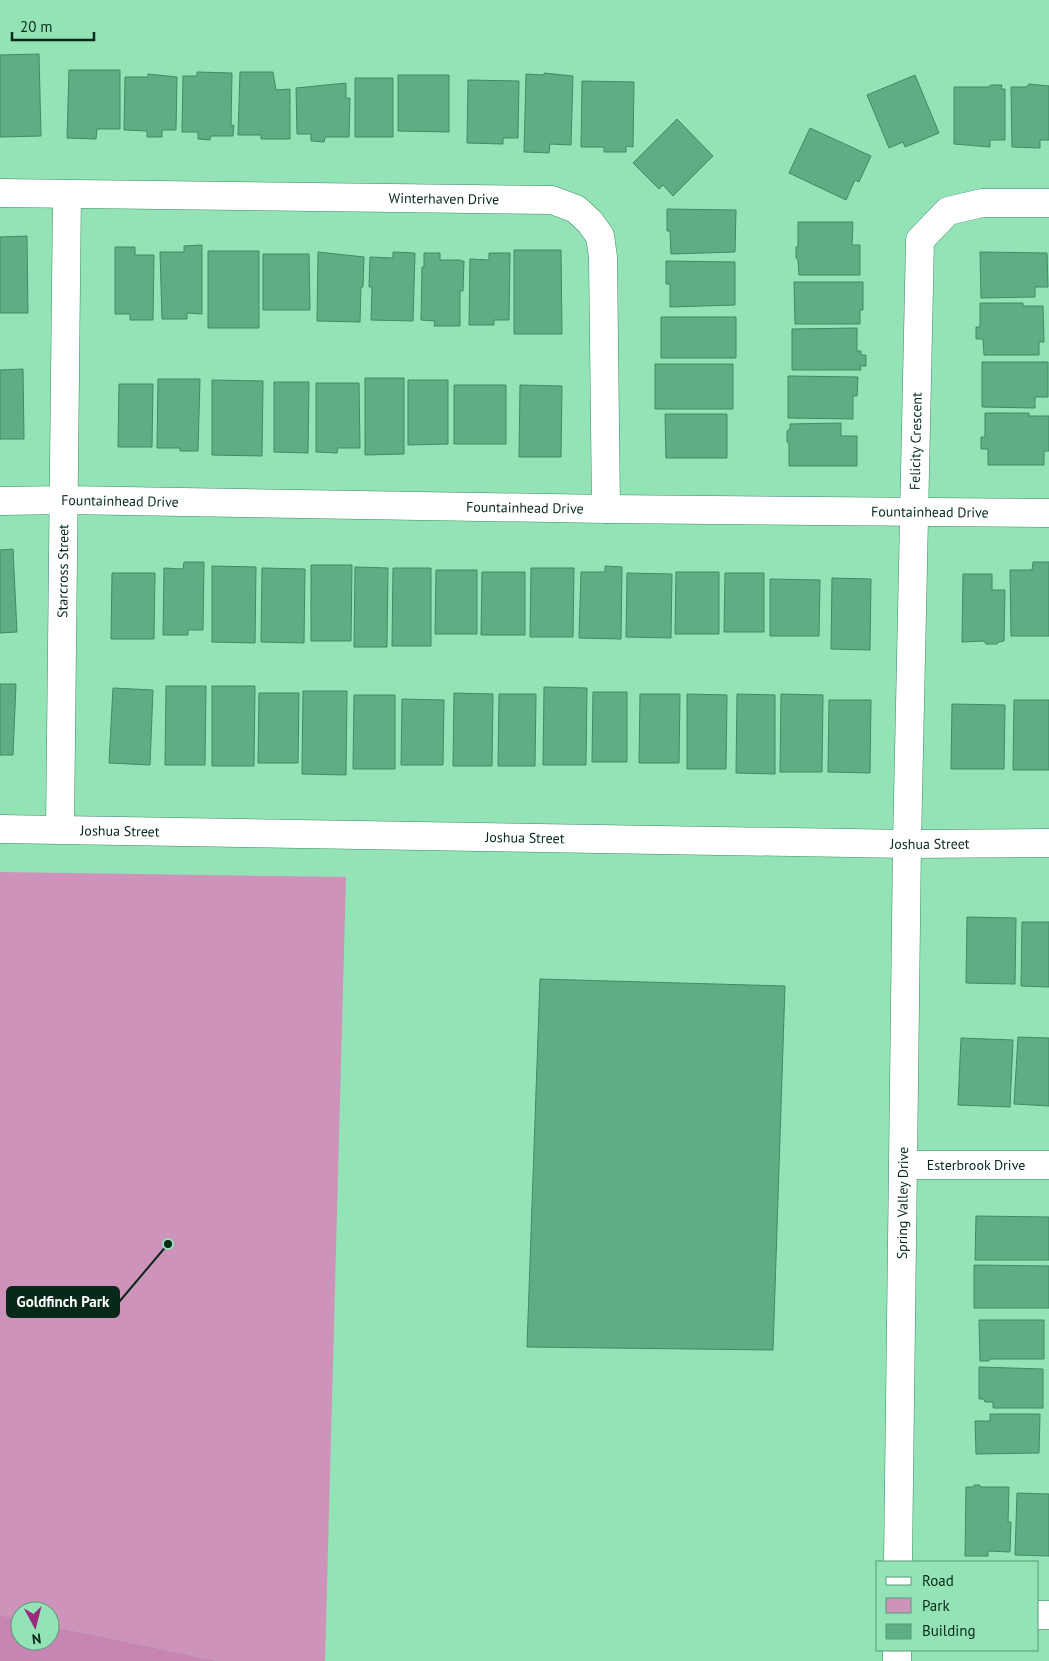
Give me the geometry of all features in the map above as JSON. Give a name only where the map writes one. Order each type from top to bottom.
[{"type":"street","name":"Winterhaven Drive","points":[[0,192],[552,200],[576,209],[590,222],[600,236],[603,257],[606,509]]},
{"type":"street","name":"Starcross Street","points":[[60,829],[67,194]]},
{"type":"street","name":"Felicity Crescent","points":[[907,844],[920,240],[948,211],[982,203],[1049,203]]},
{"type":"street","name":"Fountainhead Drive","points":[[0,501],[65,500],[606,509],[1049,513]]},
{"type":"street","name":"Joshua Street","points":[[0,829],[907,844],[1049,843]]},
{"type":"street","name":"Spring Valley Drive","points":[[898,1561],[907,844]]},
{"type":"street","name":"Esterbrook Drive","points":[[904,1165],[1049,1165]]},
{"type":"green space","points":[[0,872],[346,877],[325,1661],[218,1661],[60,1628],[60,1601],[10,1601],[10,1618],[0,1615]]},
{"type":"shaded area","points":[[0,1615],[10,1618],[10,1651],[60,1651],[60,1628],[218,1661],[0,1661]]},
{"type":"building","points":[[39,54],[41,136],[0,137],[0,55]]},
{"type":"building","points":[[69,70],[120,70],[120,129],[97,129],[96,139],[67,138]]},
{"type":"building","points":[[197,72],[232,73],[231,126],[234,125],[233,136],[211,136],[210,140],[198,139],[198,132],[182,132],[183,76],[197,76]]},
{"type":"building","points":[[240,72],[273,72],[276,90],[290,89],[290,139],[261,139],[261,135],[238,135]]},
{"type":"building","points":[[544,73],[573,76],[571,145],[550,144],[549,153],[524,152],[526,74],[544,75]]},
{"type":"building","points":[[148,74],[177,77],[176,130],[162,130],[162,137],[147,137],[147,131],[124,130],[125,77],[148,77]]},
{"type":"building","points":[[398,75],[449,75],[449,132],[398,131]]},
{"type":"building","points":[[915,75],[939,133],[905,147],[903,142],[889,148],[867,95]]},
{"type":"building","points":[[355,78],[393,78],[393,137],[355,137]]},
{"type":"building","points":[[468,80],[519,81],[518,138],[503,138],[503,144],[467,143]]},
{"type":"building","points":[[582,81],[634,82],[633,147],[626,146],[626,152],[604,152],[604,147],[581,147]]},
{"type":"building","points":[[346,83],[346,98],[350,98],[349,137],[325,137],[324,142],[311,141],[311,134],[297,134],[296,88]]},
{"type":"building","points":[[1029,84],[1049,86],[1049,140],[1040,140],[1040,148],[1012,147],[1011,87],[1026,87]]},
{"type":"building","points":[[991,85],[1002,85],[1001,89],[1005,89],[1005,140],[990,140],[990,147],[954,144],[954,87],[988,87]]},
{"type":"building","points":[[677,119],[713,156],[673,196],[663,185],[659,189],[633,163]]},
{"type":"building","points":[[810,128],[871,156],[859,182],[855,180],[846,200],[789,173]]},
{"type":"building","points":[[667,209],[736,210],[735,252],[671,254],[670,231],[667,231]]},
{"type":"building","points":[[798,222],[853,222],[852,245],[860,245],[860,275],[799,275],[798,260],[796,258]]},
{"type":"building","points":[[27,236],[28,313],[0,313],[0,237]]},
{"type":"building","points":[[202,245],[202,314],[187,313],[187,319],[162,319],[160,252],[184,252],[184,246]]},
{"type":"building","points":[[115,247],[135,247],[135,255],[154,255],[153,320],[130,320],[130,314],[115,314]]},
{"type":"building","points":[[514,250],[561,250],[562,334],[514,334]]},
{"type":"building","points":[[208,251],[259,251],[259,328],[208,328]]},
{"type":"building","points":[[318,252],[364,257],[360,322],[317,321]]},
{"type":"building","points":[[393,252],[415,253],[413,321],[371,320],[372,287],[369,287],[370,257],[393,258]]},
{"type":"building","points":[[980,252],[1047,253],[1048,287],[1035,287],[1035,297],[981,298]]},
{"type":"building","points":[[424,253],[440,253],[440,260],[464,261],[463,291],[460,291],[460,326],[434,326],[435,321],[421,320]]},
{"type":"building","points":[[489,253],[510,253],[509,320],[494,320],[494,325],[469,325],[470,259],[489,260]]},
{"type":"building","points":[[263,254],[309,254],[310,310],[263,310]]},
{"type":"building","points":[[666,261],[735,262],[735,305],[670,307],[670,284],[666,284]]},
{"type":"building","points":[[794,282],[863,282],[863,310],[860,310],[860,324],[795,324]]},
{"type":"building","points":[[980,303],[1023,303],[1023,306],[1043,306],[1044,342],[1039,342],[1039,355],[984,355],[983,339],[976,339],[976,327],[980,327]]},
{"type":"building","points":[[661,317],[736,317],[736,358],[661,358]]},
{"type":"building","points":[[857,328],[857,351],[861,351],[861,355],[866,355],[866,366],[860,366],[861,370],[792,370],[792,329]]},
{"type":"building","points":[[982,362],[1048,362],[1048,397],[1035,397],[1035,408],[982,407]]},
{"type":"building","points":[[655,364],[733,364],[733,409],[655,409]]},
{"type":"building","points":[[23,369],[24,439],[0,439],[0,370]]},
{"type":"building","points":[[788,376],[858,377],[857,396],[853,396],[853,419],[788,418]]},
{"type":"building","points":[[365,378],[404,378],[404,454],[365,455]]},
{"type":"building","points":[[158,379],[200,379],[198,451],[180,451],[180,448],[157,448]]},
{"type":"building","points":[[212,380],[263,381],[262,456],[212,455]]},
{"type":"building","points":[[408,380],[448,380],[448,444],[408,445]]},
{"type":"building","points":[[274,382],[309,382],[308,453],[274,452]]},
{"type":"building","points":[[316,383],[359,383],[360,448],[338,448],[337,453],[316,452]]},
{"type":"building","points":[[119,384],[153,384],[152,447],[118,447]]},
{"type":"building","points":[[454,385],[506,385],[506,444],[454,444]]},
{"type":"building","points":[[520,385],[562,386],[561,457],[519,457]]},
{"type":"building","points":[[985,413],[1029,413],[1029,416],[1049,416],[1049,451],[1044,451],[1044,465],[988,465],[988,449],[981,449],[981,437],[985,437]]},
{"type":"building","points":[[665,414],[727,414],[727,458],[666,458]]},
{"type":"building","points":[[841,423],[841,436],[857,436],[857,466],[789,466],[787,431],[790,429],[790,424]]},
{"type":"building","points":[[13,549],[17,632],[0,633],[0,550]]},
{"type":"building","points":[[184,562],[204,562],[203,630],[188,630],[188,635],[163,635],[164,568],[183,569]]},
{"type":"building","points":[[1033,562],[1049,562],[1049,636],[1011,636],[1010,570],[1032,570]]},
{"type":"building","points":[[311,565],[352,565],[351,641],[311,641]]},
{"type":"building","points":[[212,566],[256,567],[255,643],[212,642]]},
{"type":"building","points":[[605,566],[622,567],[621,639],[579,638],[581,572],[605,572]]},
{"type":"building","points":[[355,567],[388,568],[387,647],[354,647]]},
{"type":"building","points":[[262,568],[305,569],[304,643],[261,642]]},
{"type":"building","points":[[393,568],[431,568],[431,646],[392,646]]},
{"type":"building","points":[[531,568],[574,568],[573,637],[530,637]]},
{"type":"building","points":[[436,570],[477,570],[477,634],[435,634]]},
{"type":"building","points":[[482,572],[525,572],[525,635],[481,635]]},
{"type":"building","points":[[676,572],[719,572],[719,634],[675,634]]},
{"type":"building","points":[[112,573],[155,573],[154,639],[111,639]]},
{"type":"building","points":[[627,573],[672,574],[671,638],[626,637]]},
{"type":"building","points":[[725,573],[764,573],[764,632],[724,632]]},
{"type":"building","points":[[963,574],[992,574],[992,590],[1005,590],[1004,641],[997,644],[986,644],[984,641],[962,642]]},
{"type":"building","points":[[832,578],[871,579],[870,650],[831,649]]},
{"type":"building","points":[[770,579],[820,580],[819,636],[770,636]]},
{"type":"building","points":[[0,684],[16,684],[13,755],[0,755]]},
{"type":"building","points":[[166,686],[206,686],[205,765],[165,765]]},
{"type":"building","points":[[212,686],[255,686],[254,766],[212,766]]},
{"type":"building","points":[[544,687],[587,688],[586,765],[543,765]]},
{"type":"building","points":[[113,688],[153,690],[150,765],[109,763]]},
{"type":"building","points":[[303,691],[347,691],[346,775],[302,774]]},
{"type":"building","points":[[593,692],[627,692],[627,762],[592,762]]},
{"type":"building","points":[[259,693],[299,693],[298,763],[258,763]]},
{"type":"building","points":[[454,693],[493,694],[492,766],[453,766]]},
{"type":"building","points":[[499,694],[536,694],[535,766],[498,766]]},
{"type":"building","points":[[640,694],[680,694],[679,763],[639,763]]},
{"type":"building","points":[[687,694],[727,695],[726,769],[687,769]]},
{"type":"building","points":[[737,694],[775,695],[775,774],[736,773]]},
{"type":"building","points":[[781,694],[823,695],[822,772],[780,772]]},
{"type":"building","points":[[354,695],[395,695],[395,769],[353,769]]},
{"type":"building","points":[[402,699],[444,700],[443,765],[401,765]]},
{"type":"building","points":[[829,700],[871,700],[870,773],[828,772]]},
{"type":"building","points":[[1014,700],[1049,700],[1049,770],[1013,770]]},
{"type":"building","points":[[952,704],[1005,705],[1004,769],[951,769]]},
{"type":"building","points":[[967,917],[1016,918],[1015,984],[966,983]]},
{"type":"building","points":[[1022,922],[1049,922],[1049,987],[1021,986]]},
{"type":"building","points":[[540,979],[785,986],[773,1350],[527,1347]]},
{"type":"building","points":[[1018,1037],[1049,1038],[1049,1106],[1014,1104]]},
{"type":"building","points":[[961,1038],[1013,1040],[1010,1107],[958,1105]]},
{"type":"building","points":[[976,1216],[1049,1217],[1049,1260],[975,1260]]},
{"type":"building","points":[[974,1265],[1049,1266],[1049,1308],[974,1308]]},
{"type":"building","points":[[979,1320],[1044,1320],[1044,1359],[989,1359],[989,1361],[980,1361]]},
{"type":"building","points":[[979,1367],[1043,1369],[1043,1408],[993,1408],[993,1402],[985,1402],[984,1399],[979,1399]]},
{"type":"building","points":[[990,1414],[1040,1414],[1039,1453],[976,1454],[975,1421],[990,1421]]},
{"type":"building","points":[[974,1485],[980,1485],[980,1487],[1009,1487],[1008,1522],[1011,1522],[1010,1552],[988,1551],[988,1556],[965,1556],[966,1487],[974,1487]]},
{"type":"building","points":[[1017,1493],[1049,1494],[1049,1556],[1015,1555]]},
{"type":"place","name":"Goldfinch Park","points":[[168,1244]]}]
